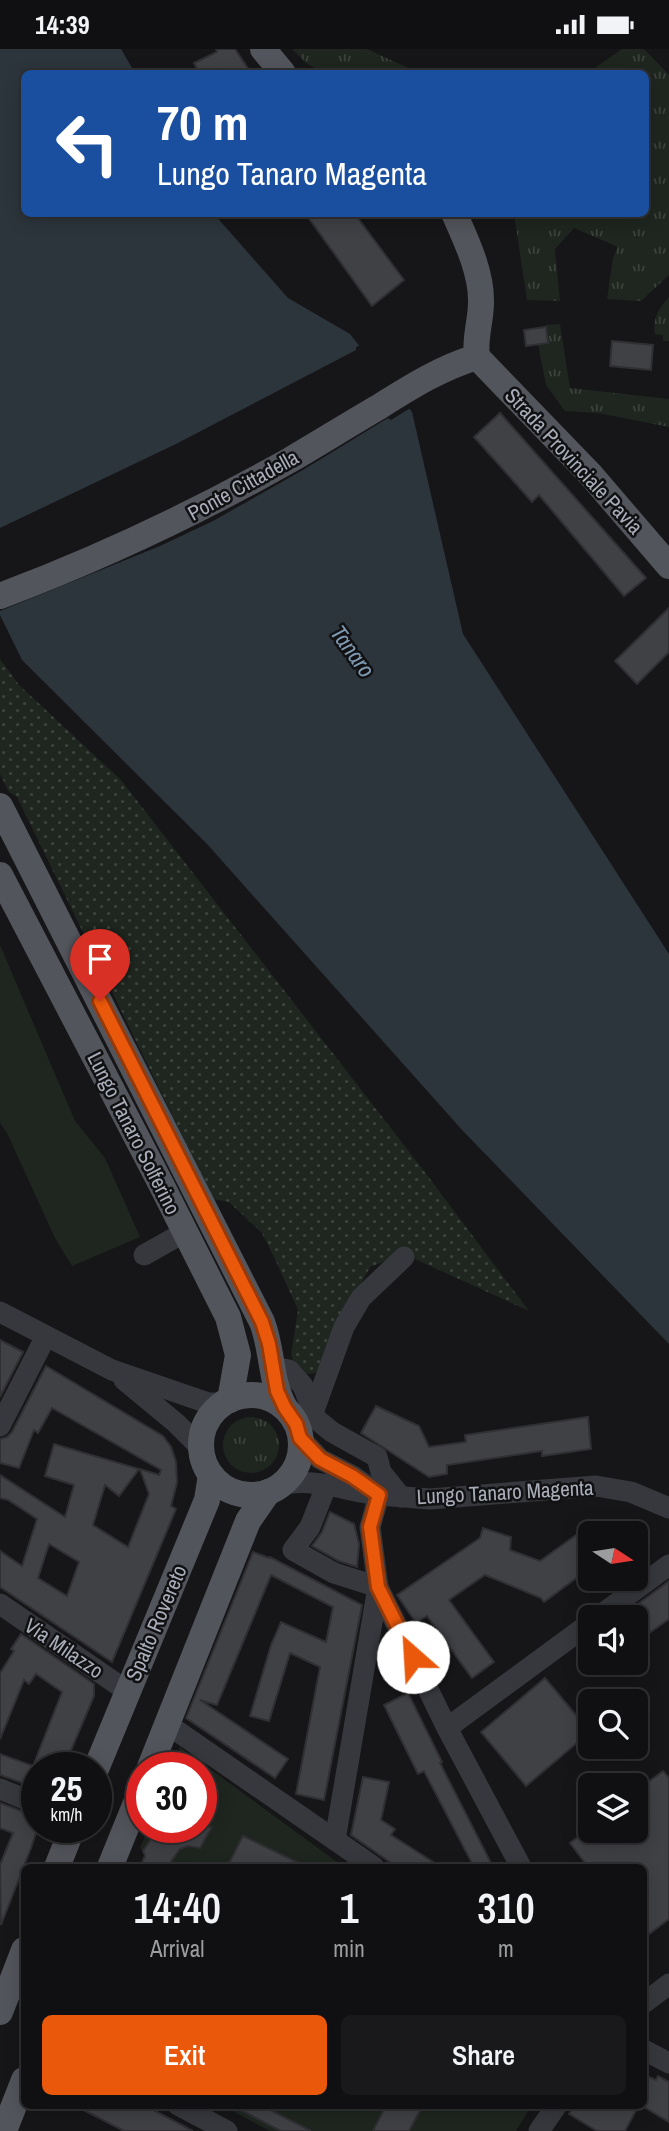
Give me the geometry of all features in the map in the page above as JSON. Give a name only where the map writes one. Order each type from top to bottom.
[{"type":"main road","points":[[262,49],[280,70]]},
{"type":"main road","points":[[456,217],[476,271],[482,299],[477,358]]},
{"type":"main road","name":"Ponte Cittadella","points":[[0,596],[100,557],[207,506],[430,376],[477,358]]},
{"type":"main road","name":"Strada Provinciale Pavia","points":[[477,358],[590,474],[669,565]]},
{"type":"main road","name":"Lungo Tanaro Solferino","points":[[0,806],[262,1322],[269,1344],[277,1391],[285,1408]]},
{"type":"main road","name":"Lungo Tanaro Solferino","points":[[1,878],[228,1317],[237,1346],[238,1364],[228,1401]]},
{"type":"main road","points":[[156,1752],[245,1529],[253,1513],[274,1489],[291,1475],[298,1462],[300,1438],[294,1420],[285,1408],[263,1397],[244,1396],[228,1401],[214,1412],[206,1424],[201,1448],[204,1462],[221,1485],[234,1492],[249,1495],[274,1489]]},
{"type":"main road","name":"Spalto Rovereto","points":[[103,1752],[207,1500],[211,1475]]},
{"type":"main road","points":[[111,1864],[126,1828]]},
{"type":"main road","points":[[58,1864],[67,1843]]},
{"type":"main road","points":[[0,2010],[21,1958]]},
{"type":"main road","points":[[4,2131],[21,2088]]},
{"type":"street","points":[[144,1255],[185,1232]]},
{"type":"street","points":[[313,1413],[344,1327],[361,1298],[404,1257]]},
{"type":"street","points":[[0,1312],[112,1370],[208,1402],[228,1401]]},
{"type":"street","points":[[0,1426],[46,1336]]},
{"type":"street","points":[[273,1367],[289,1370],[303,1386],[316,1419],[332,1432],[377,1457],[382,1472],[401,1497]]},
{"type":"street","points":[[112,1370],[176,1423],[201,1448]]},
{"type":"street","name":"Lungo Tanaro Magenta","points":[[300,1438],[320,1459],[352,1476],[379,1495]]},
{"type":"street","name":"Lungo Tanaro Magenta","points":[[274,1489],[304,1481],[379,1495],[430,1499],[596,1486],[631,1492],[669,1508]]},
{"type":"street","points":[[327,1484],[310,1527],[293,1551],[334,1573],[378,1587],[447,1728],[519,1864]]},
{"type":"street","points":[[335,1840],[378,1587],[370,1527],[379,1495]]},
{"type":"street","points":[[614,1605],[669,1565]]},
{"type":"street","name":"Via Milazzo","points":[[0,1604],[127,1692]]},
{"type":"street","points":[[447,1728],[578,1632]]},
{"type":"street","points":[[167,1724],[370,1864]]},
{"type":"street","points":[[0,1789],[21,1798]]},
{"type":"street","points":[[647,2001],[669,1984]]},
{"type":"street","points":[[647,2052],[669,2063]]},
{"type":"street","points":[[185,2109],[226,2131]]},
{"type":"street","points":[[539,2131],[554,2109]]},
{"type":"green space","points":[[292,49],[367,49],[412,70],[318,70]]},
{"type":"green space","points":[[622,49],[644,49],[669,75],[669,275],[641,301],[607,299],[613,258],[618,247],[574,228],[555,249],[560,301],[527,300],[514,217],[649,217],[649,70],[592,70]]},
{"type":"green space","points":[[669,297],[669,341],[663,341],[663,335],[655,334],[655,319]]},
{"type":"green space","points":[[560,324],[570,388],[669,399],[669,427],[598,413],[565,411],[546,385],[538,344],[548,343],[546,325]]},
{"type":"green space","points":[[0,659],[19,685],[121,780],[529,1311],[404,1254],[370,1267],[346,1312],[320,1372],[299,1376],[291,1355],[298,1310],[275,1259],[262,1233],[229,1202],[213,1199],[17,797],[9,792],[0,774]]},
{"type":"green space","points":[[0,945],[75,1121],[105,1158],[140,1237],[72,1266],[55,1238],[0,1123]]},
{"type":"green space","points":[[251,1417],[262,1419],[271,1425],[277,1434],[277,1456],[271,1465],[262,1471],[251,1473],[240,1471],[231,1465],[225,1456],[223,1445],[225,1434],[231,1425],[240,1419]]},
{"type":"green space","points":[[217,1774],[340,1864],[140,1864],[145,1854],[140,1848],[142,1843],[217,1843]]},
{"type":"green space","points":[[229,2109],[530,2109],[516,2131],[270,2131]]},
{"type":"water","name":"Tanaro","points":[[0,49],[121,49],[133,70],[21,70],[21,217],[217,217],[288,298],[350,334],[412,412],[463,634],[669,954],[669,1344],[463,1131],[207,844],[22,660],[0,615]]},
{"type":"pier","points":[[362,344],[412,407],[391,420],[388,418],[213,521],[160,546],[0,611],[0,528],[176,444],[356,350],[356,347]]},
{"type":"building","points":[[216,49],[235,49],[249,70],[198,70],[194,63],[217,52]]},
{"type":"building","points":[[308,217],[357,217],[404,280],[372,306]]},
{"type":"building","points":[[546,327],[548,343],[526,346],[524,330]]},
{"type":"building","points":[[612,341],[653,345],[651,370],[610,366]]},
{"type":"building","points":[[500,413],[646,578],[624,596],[539,495],[532,502],[474,437]]},
{"type":"building","points":[[669,608],[669,652],[637,684],[615,661]]},
{"type":"building","points":[[0,1340],[23,1352],[0,1397]]},
{"type":"building","points":[[46,1366],[163,1436],[171,1447],[176,1462],[177,1482],[171,1506],[176,1509],[112,1662],[0,1587],[0,1551],[22,1566],[37,1519],[8,1500],[0,1498],[0,1475],[65,1517],[74,1485],[45,1476],[54,1444],[139,1469],[119,1496],[105,1485],[93,1525],[128,1547],[149,1494],[140,1469],[159,1475],[161,1470],[52,1408],[38,1433],[34,1430],[19,1468],[0,1463],[0,1439],[12,1432]],"holes":[[[49,1544],[79,1562],[67,1596],[38,1578]]]},
{"type":"building","points":[[376,1406],[419,1426],[429,1447],[466,1442],[465,1435],[588,1417],[591,1449],[542,1456],[542,1451],[447,1465],[447,1474],[429,1477],[361,1433]]},
{"type":"building","points":[[330,1512],[354,1524],[359,1544],[357,1567],[339,1561],[312,1546],[322,1532]]},
{"type":"building","points":[[483,1528],[511,1537],[510,1550],[540,1561],[578,1534],[578,1577],[544,1602],[541,1598],[485,1575],[449,1600],[494,1662],[472,1678],[427,1616],[416,1623],[397,1595],[480,1538]]},
{"type":"building","points":[[253,1552],[270,1557],[362,1605],[324,1800],[296,1794],[320,1667],[290,1653],[269,1721],[250,1716],[271,1645],[281,1622],[326,1642],[333,1607],[271,1575],[217,1705],[200,1700],[288,1759],[275,1778],[186,1718]]},
{"type":"building","points":[[669,1581],[669,1619],[648,1634],[648,1605],[636,1605]]},
{"type":"building","points":[[21,1634],[94,1684],[94,1696],[70,1752],[38,1752],[62,1692],[36,1674],[29,1684],[24,1680],[0,1739],[0,1673],[14,1651],[11,1649]]},
{"type":"building","points":[[545,1678],[578,1718],[578,1742],[526,1786],[481,1732]]},
{"type":"building","points":[[408,1693],[491,1864],[472,1864],[424,1771],[418,1774],[384,1705]]},
{"type":"building","points":[[0,1754],[21,1762],[21,1782],[0,1775]]},
{"type":"building","points":[[663,1771],[669,1778],[669,1919],[647,1936],[647,1864],[586,1864],[570,1843],[578,1837],[578,1843],[648,1843],[648,1782]]},
{"type":"building","points":[[363,1777],[389,1782],[381,1820],[395,1829],[391,1835],[436,1864],[393,1864],[351,1835]]},
{"type":"building","points":[[0,1803],[21,1811],[21,1843],[33,1843],[25,1864],[21,1864],[21,1874],[1,1925],[0,1865],[13,1833],[0,1828]]},
{"type":"building","points":[[243,1836],[301,1864],[231,1864],[229,1863]]},
{"type":"building","points":[[148,1843],[203,1843],[200,1848],[188,1846],[180,1849],[169,1864],[141,1864],[145,1856],[143,1851]]},
{"type":"building","points":[[647,2076],[656,2080],[658,2076],[669,2082],[669,2122],[647,2109]]},
{"type":"building","points":[[82,2109],[152,2109],[193,2131],[124,2131]]},
{"type":"building","points":[[239,2109],[269,2109],[311,2131],[281,2131]]},
{"type":"building","points":[[384,2109],[421,2109],[409,2131],[373,2131]]},
{"type":"building","points":[[572,2109],[637,2109],[625,2131],[597,2131],[569,2114]]},
{"type":"route","points":[[100,1001],[262,1322],[269,1344],[277,1391],[296,1424],[300,1438],[320,1459],[352,1476],[379,1495],[370,1527],[378,1587],[413,1657]]}]
